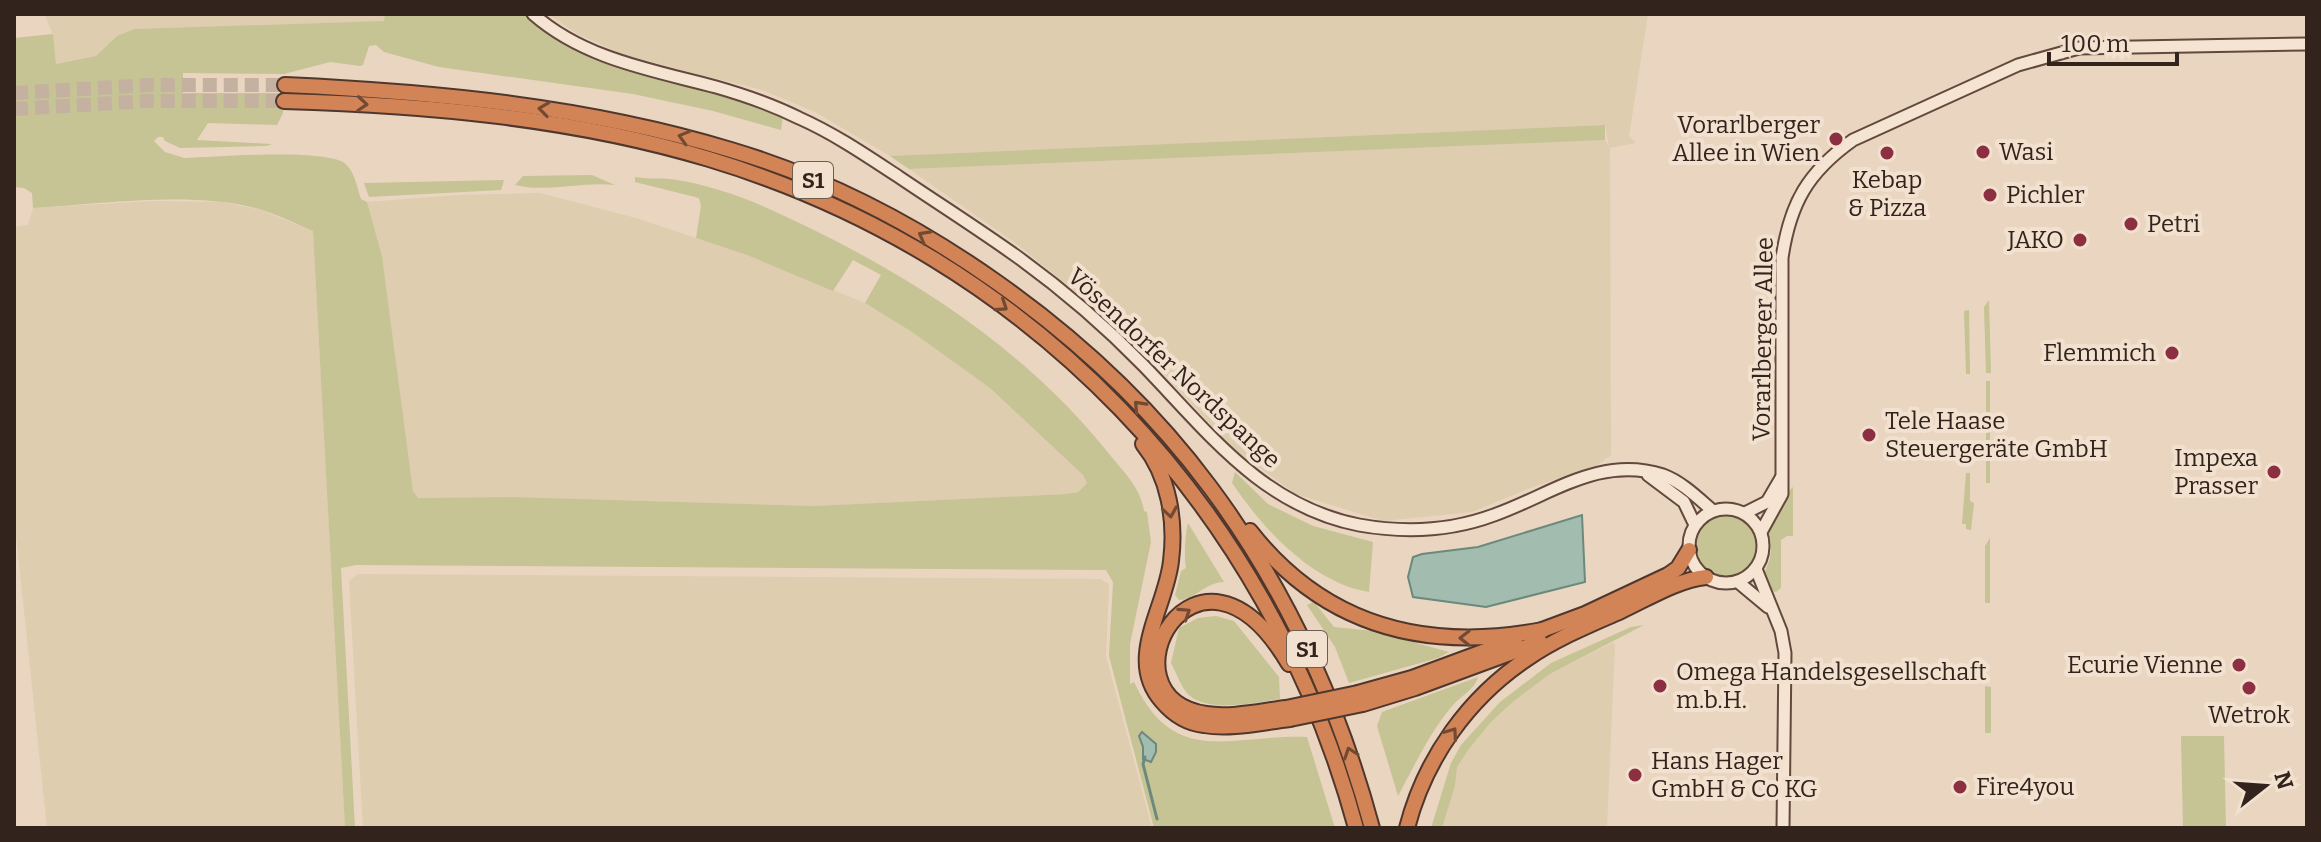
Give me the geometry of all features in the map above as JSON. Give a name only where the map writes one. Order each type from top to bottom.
[{"type":"highway","name":"S1","points":[[285,85],[466,99],[621,121],[734,151],[834,189],[941,245],[1054,326],[1122,387],[1209,486],[1263,568],[1315,665],[1359,778],[1372,828]]},
{"type":"highway","name":"S1","points":[[284,101],[439,111],[574,129],[659,146],[767,179],[840,209],[938,261],[1022,319],[1068,358],[1116,404],[1185,481],[1222,533],[1278,626],[1328,734],[1356,828]]},
{"type":"highway","points":[[1116,404],[1156,464],[1172,515],[1173,539],[1167,585],[1149,636],[1146,655],[1148,675],[1156,694],[1169,710],[1186,720],[1204,725],[1288,714],[1442,679],[1586,626],[1687,581],[1706,577]]},
{"type":"highway","points":[[1209,486],[1288,573],[1324,599],[1358,616],[1394,629],[1431,637],[1508,637],[1543,630]]},
{"type":"highway","points":[[1360,699],[1597,608],[1668,575],[1678,568],[1689,550]]},
{"type":"highway","points":[[1288,714],[1205,714],[1177,702],[1165,688],[1158,664],[1160,640],[1168,625],[1182,612],[1198,604],[1216,602],[1233,606],[1248,615],[1264,631],[1285,658],[1298,682],[1310,693]]},
{"type":"highway","points":[[1407,828],[1420,788],[1436,756],[1480,697],[1531,656],[1586,626]]},
{"type":"main road","name":"Vösendorfer Nordspange","points":[[533,14],[567,38],[600,55],[766,104],[848,144],[984,234],[1059,290],[1123,345],[1250,474],[1283,496],[1317,513],[1386,529],[1455,526],[1497,514],[1583,476],[1613,469],[1662,475],[1677,482],[1713,511]]},
{"type":"main road","name":"Vorarlberger Allee","points":[[1761,532],[1782,494],[1784,246],[1799,195],[1820,166],[1853,140],[1929,103],[2018,65],[2079,48],[2307,44]]},
{"type":"main road","name":"Vösendorfer Nordspange","points":[[1644,473],[1684,502],[1695,525]]},
{"type":"main road","name":"Vorarlberger Allee","points":[[1745,513],[1772,497],[1783,474]]},
{"type":"main road","points":[[1725,508],[1745,513],[1761,532],[1762,557],[1756,569],[1738,582],[1717,582],[1706,577],[1697,569],[1689,550],[1695,525],[1713,511],[1725,508]]},
{"type":"main road","points":[[1756,569],[1781,631],[1786,666],[1783,828]]},
{"type":"main road","points":[[1738,582],[1772,611]]},
{"type":"shaded area","points":[[44,14],[385,14],[385,21],[134,29],[117,36],[97,56],[56,64],[53,34]]},
{"type":"shaded area","points":[[385,14],[523,14],[565,43],[605,62],[721,93],[783,115],[781,130],[633,94],[439,67],[384,52],[376,45],[369,46],[360,66],[330,62],[284,74],[183,73],[183,93],[284,93],[283,113],[277,125],[208,123],[197,140],[272,144],[266,146],[180,148],[158,137],[154,141],[165,152],[184,158],[264,155],[327,157],[341,161],[352,172],[361,199],[367,202],[382,256],[413,491],[418,498],[514,497],[815,506],[1066,494],[1078,492],[1087,483],[1083,475],[990,388],[912,332],[865,303],[881,275],[853,260],[833,291],[747,255],[696,238],[701,206],[699,198],[635,182],[635,177],[672,179],[739,197],[856,252],[950,308],[1036,376],[1074,414],[1131,481],[1147,512],[1151,542],[1130,644],[1130,684],[1134,682],[1150,709],[1168,727],[1187,737],[1230,741],[1307,737],[1335,828],[1154,828],[1109,656],[1113,582],[1106,570],[356,565],[341,568],[355,828],[345,828],[313,231],[262,210],[209,201],[149,200],[33,208],[32,193],[14,187],[14,38],[53,34],[56,64],[96,56],[117,36],[134,29],[384,21]]},
{"type":"shaded area","points":[[548,14],[1648,14],[1629,136],[1636,143],[1610,148],[1611,455],[1597,465],[1472,512],[1383,521],[1296,494],[1232,448],[1126,332],[1014,242],[909,169],[1605,140],[1609,146],[1605,125],[890,156],[815,112],[762,90],[624,55],[576,33]]},
{"type":"shaded area","points":[[1605,125],[1605,140],[909,169],[890,156]]},
{"type":"shaded area","points":[[592,175],[615,185],[539,188],[515,185],[523,176]]},
{"type":"shaded area","points":[[504,180],[501,190],[369,197],[364,183]]},
{"type":"shaded area","points":[[540,193],[636,218],[747,255],[865,303],[912,332],[990,388],[1083,475],[1087,483],[1077,492],[1066,494],[815,506],[514,497],[418,498],[413,491],[382,256],[367,202]]},
{"type":"shaded area","points":[[153,201],[223,202],[261,210],[313,231],[345,828],[47,828],[14,516],[14,227],[28,225],[33,208]]},
{"type":"shaded area","points":[[1989,300],[1991,373],[1986,373],[1984,307]]},
{"type":"shaded area","points":[[1969,310],[1970,374],[1966,374],[1964,311]]},
{"type":"shaded area","points":[[1986,381],[1990,381],[1990,483],[1986,483]]},
{"type":"shaded area","points":[[1235,472],[1268,504],[1313,526],[1373,542],[1369,592],[1328,578],[1296,556],[1255,514],[1232,483]]},
{"type":"shaded area","points":[[1966,473],[1970,473],[1970,501],[1974,503],[1971,530],[1962,524]]},
{"type":"shaded area","points":[[1793,487],[1793,536],[1781,540],[1781,588],[1776,592],[1771,591],[1764,576],[1771,555],[1769,532],[1779,508]]},
{"type":"shaded area","points":[[1582,515],[1585,582],[1486,607],[1413,597],[1408,577],[1413,557],[1478,547]]},
{"type":"shaded area","points":[[1726,516],[1737,518],[1747,525],[1754,535],[1754,557],[1747,567],[1737,574],[1726,576],[1715,574],[1705,567],[1698,557],[1696,546],[1698,535],[1705,525],[1715,518]]},
{"type":"shaded area","points":[[1188,523],[1224,582],[1179,600],[1175,595],[1181,571],[1186,568]]},
{"type":"shaded area","points":[[1990,538],[1990,603],[1985,603],[1985,546]]},
{"type":"shaded area","points":[[358,574],[1100,579],[1109,584],[1106,656],[1152,828],[363,828],[349,581]]},
{"type":"shaded area","points":[[1314,602],[1334,627],[1373,631],[1449,652],[1438,658],[1349,683],[1335,647],[1307,605]]},
{"type":"shaded area","points":[[1216,616],[1234,621],[1279,677],[1280,699],[1217,705],[1194,699],[1186,692],[1171,663],[1179,628],[1198,618]]},
{"type":"shaded area","points":[[1644,625],[1550,674],[1491,722],[1457,767],[1455,786],[1442,828],[1431,828],[1451,763],[1461,745],[1500,702],[1551,663],[1631,627]]},
{"type":"shaded area","points":[[1615,644],[1607,828],[1442,828],[1455,786],[1457,767],[1491,722],[1550,674]]},
{"type":"shaded area","points":[[1478,677],[1438,725],[1398,796],[1377,726],[1382,712]]},
{"type":"shaded area","points":[[1985,686],[1991,687],[1991,733],[1985,733]]},
{"type":"shaded area","points":[[1142,732],[1156,744],[1151,762],[1143,759],[1139,736]]},
{"type":"shaded area","points":[[2181,736],[2224,736],[2226,828],[2183,828]]},
{"type":"waterway","points":[[1145,757],[1143,764],[1157,819]]},
{"type":"tunnel","points":[[14,93],[149,85],[285,85]]},
{"type":"tunnel","points":[[14,109],[150,101],[284,101]]},
{"type":"place","name":"Vorarlberger Allee in Wien","points":[[1836,139]]},
{"type":"place","name":"Wasi","points":[[1983,152]]},
{"type":"place","name":"Kebap & Pizza","points":[[1887,153]]},
{"type":"place","name":"Pichler","points":[[1990,195]]},
{"type":"place","name":"Petri","points":[[2131,224]]},
{"type":"place","name":"JAKO","points":[[2080,240]]},
{"type":"place","name":"Flemmich","points":[[2172,353]]},
{"type":"place","name":"Tele Haase Steuergeräte GmbH","points":[[1869,435]]},
{"type":"place","name":"Impexa Prasser","points":[[2274,472]]},
{"type":"place","name":"Ecurie Vienne","points":[[2239,665]]},
{"type":"place","name":"Omega Handelsgesellschaft m.b.H.","points":[[1660,686]]},
{"type":"place","name":"Wetrok","points":[[2249,688]]},
{"type":"place","name":"Hans Hager GmbH & Co KG","points":[[1635,775]]},
{"type":"place","name":"Fire4you","points":[[1960,787]]}]
